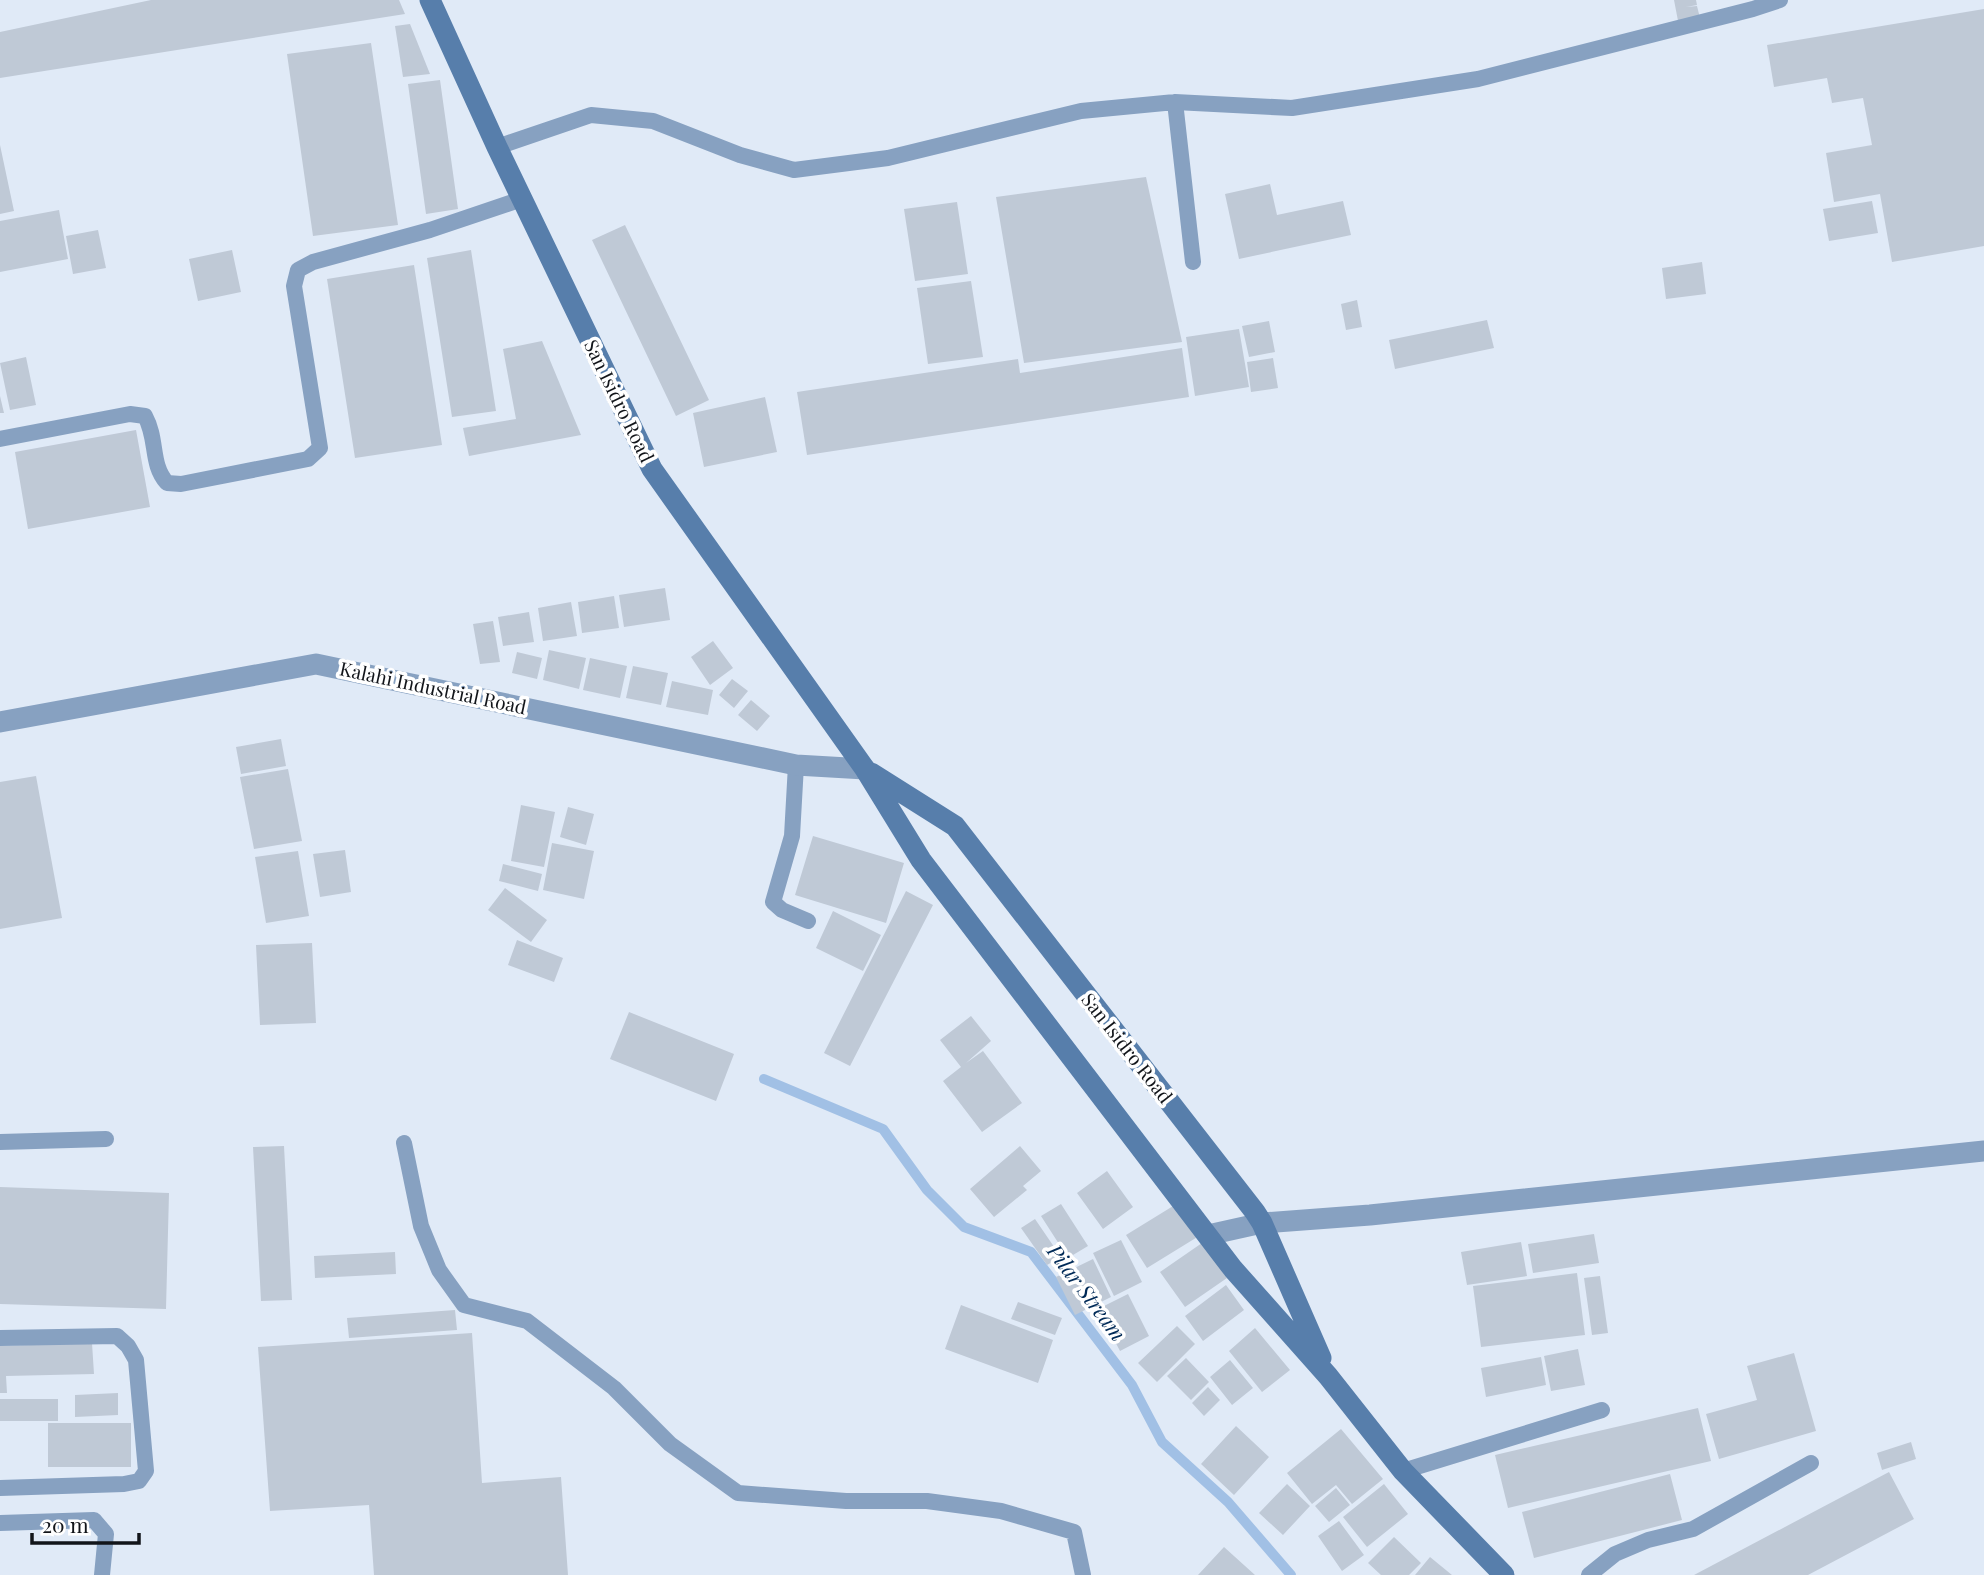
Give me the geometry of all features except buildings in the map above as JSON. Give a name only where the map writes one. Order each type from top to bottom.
[{"type":"main road","name":"San Isidro Road","points":[[430,0],[522,200],[652,469],[865,769],[921,860],[1233,1269],[1328,1376],[1403,1471],[1504,1575]]},
{"type":"main road","name":"San Isidro Road","points":[[865,769],[955,826],[1262,1223],[1328,1376]]},
{"type":"street","name":"Kalahi Industrial Road","points":[[0,722],[316,664],[796,765],[865,769]]},
{"type":"street","points":[[1208,1236],[1262,1223],[1370,1215],[1984,1152]]},
{"type":"lane","points":[[497,146],[590,115],[653,121],[740,155],[794,170],[888,158],[1081,111],[1175,102],[1292,108],[1478,79],[1751,5],[1780,0]]},
{"type":"lane","points":[[1175,102],[1193,262]]},
{"type":"lane","points":[[0,439],[130,414],[145,416],[152,430],[158,473],[167,483],[181,484],[308,459],[320,448],[294,286],[298,270],[313,262],[429,230],[522,200]]},
{"type":"lane","points":[[796,765],[792,836],[773,902],[782,910],[808,921]]},
{"type":"lane","points":[[0,1142],[106,1139]]},
{"type":"lane","points":[[404,1143],[421,1226],[439,1270],[464,1305],[527,1321],[614,1388],[670,1444],[738,1493],[846,1501],[927,1501],[1001,1511],[1074,1532],[1083,1575]]},
{"type":"lane","points":[[0,1338],[117,1336],[128,1346],[136,1360],[146,1471],[139,1480],[124,1484],[0,1488]]},
{"type":"lane","points":[[1403,1471],[1602,1409]]},
{"type":"lane","points":[[1590,1575],[1615,1555],[1648,1540],[1693,1529],[1811,1463]]},
{"type":"lane","points":[[0,1523],[94,1520],[106,1534],[102,1575]]},
{"type":"waterway","name":"Pilar Stream","points":[[764,1079],[883,1129],[927,1190],[964,1227],[1031,1252],[1132,1385],[1162,1442],[1228,1502],[1291,1575]]}]
